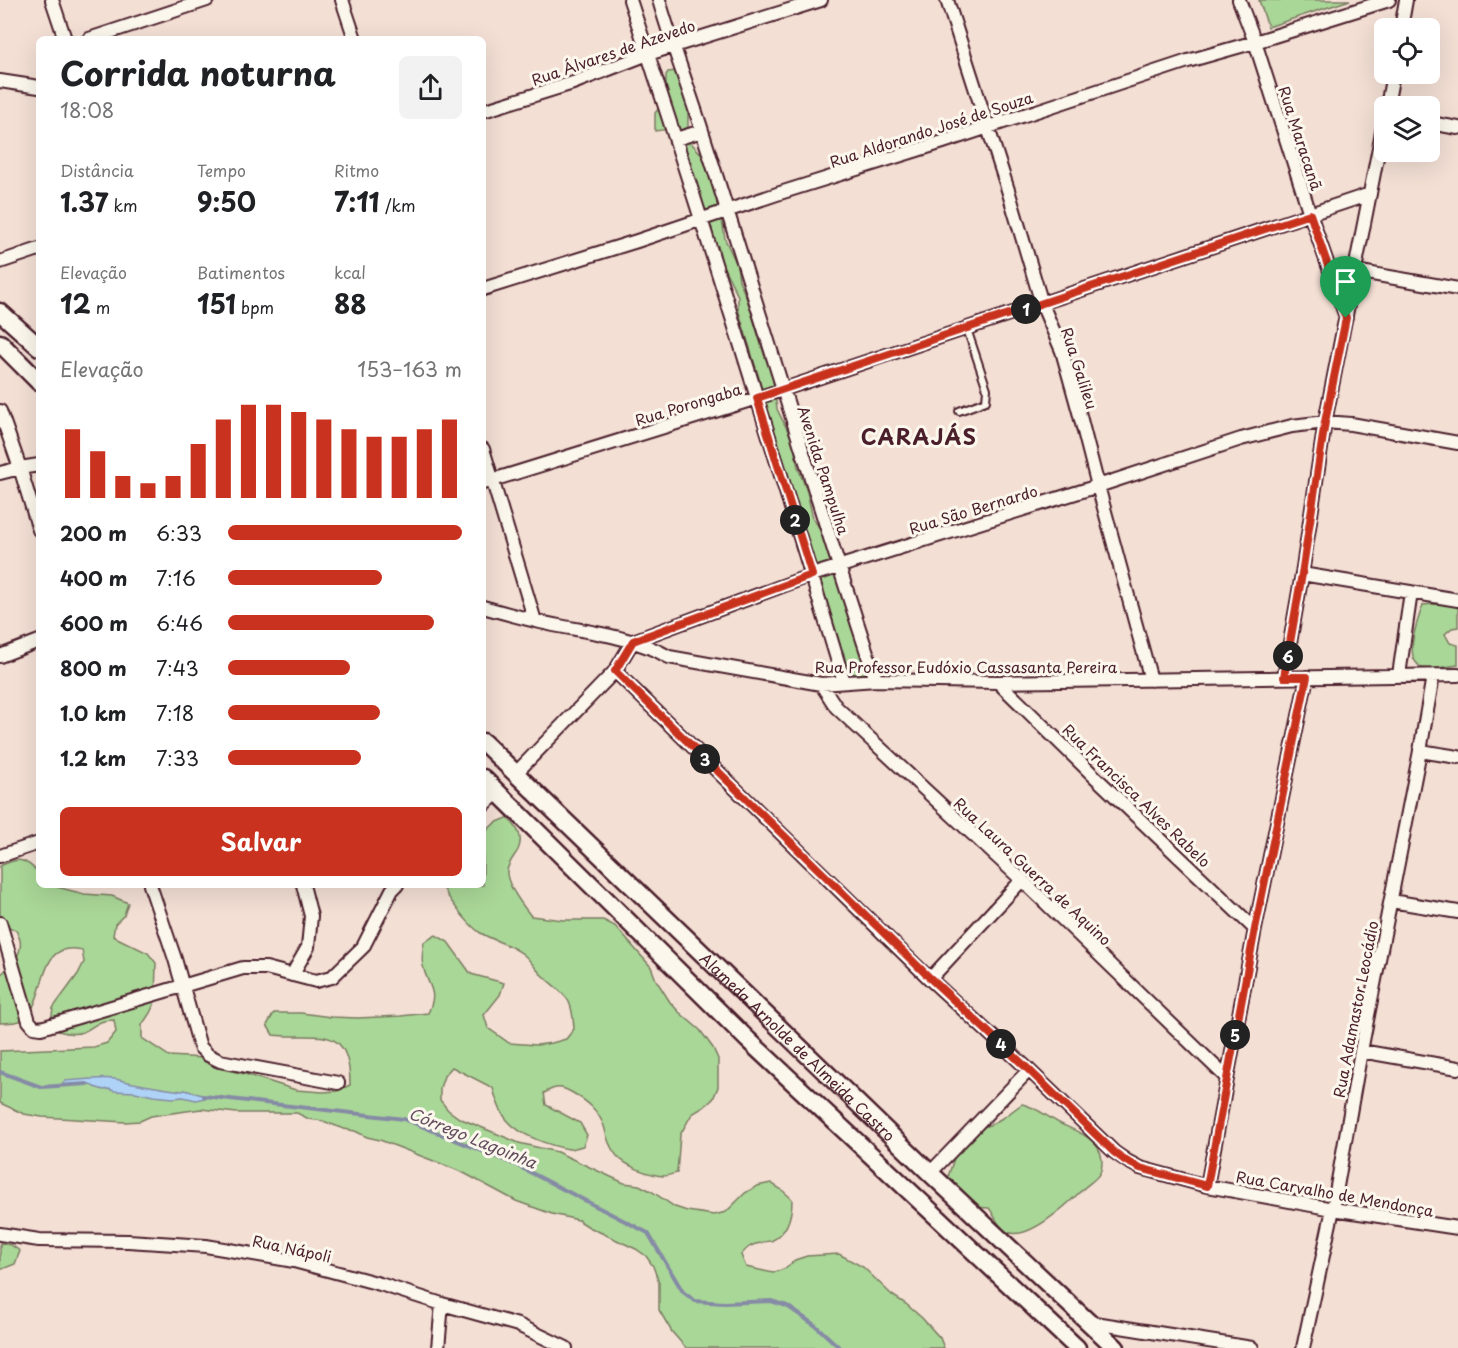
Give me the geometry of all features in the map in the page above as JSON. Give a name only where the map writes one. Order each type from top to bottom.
[{"type":"main road","points":[[0,312],[36,344]]},
{"type":"main road","points":[[0,343],[36,379]]},
{"type":"main road","name":"Alameda Arnolde de Almeida Castro","points":[[486,745],[930,1173],[1116,1348]]},
{"type":"main road","name":"Alameda Arnolde de Almeida Castro","points":[[486,781],[748,1040],[1077,1348]]},
{"type":"main road","points":[[611,904],[630,884]]},
{"type":"street","points":[[52,0],[63,36]]},
{"type":"street","points":[[98,36],[207,0]]},
{"type":"street","points":[[342,0],[354,36]]},
{"type":"street","points":[[630,0],[676,139],[844,682]]},
{"type":"street","name":"Avenida Pampulha","points":[[659,0],[876,680]]},
{"type":"street","name":"Rua Álvares de Azevedo","points":[[486,110],[802,3],[821,0]]},
{"type":"street","name":"Rua Galileu","points":[[947,0],[1042,304],[1062,351],[1150,680]]},
{"type":"street","name":"Rua Maracanã","points":[[1239,0],[1346,318]]},
{"type":"street","name":"Rua Aldorando José de Souza","points":[[486,288],[637,242],[701,219],[1188,61],[1389,0]]},
{"type":"street","points":[[1403,18],[1406,0]]},
{"type":"street","points":[[0,81],[36,87]]},
{"type":"street","points":[[1440,125],[1458,128]]},
{"type":"street","points":[[676,139],[702,131]]},
{"type":"street","points":[[1284,677],[1325,422],[1376,162]]},
{"type":"street","name":"Rua Porongaba","points":[[488,481],[757,398],[1370,194]]},
{"type":"street","points":[[0,262],[36,250]]},
{"type":"street","points":[[1355,271],[1458,289]]},
{"type":"street","points":[[0,411],[36,520]]},
{"type":"street","name":"Rua São Bernardo","points":[[633,641],[838,566],[1274,430],[1325,422],[1350,424],[1458,443]]},
{"type":"street","points":[[0,473],[36,465]]},
{"type":"street","points":[[488,481],[535,621]]},
{"type":"street","points":[[1302,574],[1458,600]]},
{"type":"street","points":[[1399,675],[1411,592]]},
{"type":"street","name":"Rua Professor Eudóxio Cassasanta Pereira","points":[[486,608],[535,621],[633,641],[669,657],[820,684],[876,680],[998,682],[1458,675]]},
{"type":"street","points":[[516,773],[615,671],[633,641]]},
{"type":"street","points":[[0,656],[36,642]]},
{"type":"street","name":"Rua Carvalho de Mendonça","points":[[615,671],[930,978],[1126,1161],[1140,1168],[1207,1186],[1333,1209],[1458,1228]]},
{"type":"street","name":"Rua Adamastor Leocádio","points":[[1303,1348],[1333,1209],[1433,676]]},
{"type":"street","points":[[1207,1186],[1255,929],[1307,677]]},
{"type":"street","name":"Rua Francisca Alves Rabelo","points":[[998,682],[1255,929]]},
{"type":"street","name":"Rua Laura Guerra de Aquino","points":[[820,684],[836,707],[1022,880],[1227,1078]]},
{"type":"street","points":[[1420,751],[1458,757]]},
{"type":"street","points":[[486,803],[498,792]]},
{"type":"street","points":[[0,856],[36,844]]},
{"type":"street","points":[[930,978],[1022,880]]},
{"type":"street","points":[[151,888],[200,1047],[220,1061],[338,1083]]},
{"type":"street","points":[[292,975],[308,947],[311,916],[304,888]]},
{"type":"street","points":[[0,923],[29,1021],[34,1027],[41,1028],[243,968],[266,968],[316,981],[332,977],[363,947],[394,888]]},
{"type":"street","points":[[1391,901],[1458,912]]},
{"type":"street","points":[[1361,1051],[1458,1068]]},
{"type":"street","points":[[930,1173],[1029,1070]]},
{"type":"street","name":"Rua Nápoli","points":[[0,1234],[39,1240],[128,1241],[206,1246],[294,1261],[518,1325],[566,1348]]},
{"type":"street","points":[[438,1348],[442,1304]]},
{"type":"street","points":[[1089,1322],[1252,1348]]},
{"type":"lane","points":[[959,411],[986,401],[987,389],[967,328]]},
{"type":"green space","points":[[1259,0],[1350,0],[1268,27]]},
{"type":"green space","points":[[676,71],[688,99],[688,137],[709,162],[725,239],[737,265],[739,280],[772,374],[777,409],[793,441],[813,518],[827,540],[869,664],[868,679],[862,679],[846,669],[843,651],[826,615],[820,580],[808,559],[798,504],[787,469],[780,457],[738,309],[738,296],[722,264],[718,246],[711,240],[712,228],[702,214],[700,193],[691,177],[685,143],[676,136],[677,128],[655,131],[655,113],[666,100],[666,75],[668,72]]},
{"type":"green space","points":[[1423,605],[1458,605],[1458,627],[1452,628],[1445,634],[1450,643],[1458,645],[1458,665],[1431,669],[1422,668],[1415,661],[1412,649],[1414,633]]},
{"type":"green space","points":[[507,818],[520,836],[520,845],[509,865],[507,876],[531,916],[563,920],[603,920],[615,926],[651,967],[656,980],[670,1002],[700,1030],[713,1048],[718,1059],[718,1087],[713,1099],[692,1114],[680,1135],[677,1173],[665,1176],[645,1172],[621,1160],[612,1149],[604,1126],[592,1106],[565,1089],[555,1088],[544,1093],[546,1105],[580,1123],[587,1135],[583,1146],[573,1149],[545,1143],[521,1132],[503,1115],[493,1088],[452,1067],[444,1076],[440,1088],[440,1100],[448,1110],[459,1118],[519,1143],[557,1152],[624,1183],[639,1185],[675,1207],[687,1211],[714,1215],[726,1212],[745,1193],[757,1186],[771,1183],[792,1199],[790,1218],[785,1229],[777,1238],[747,1248],[741,1255],[746,1267],[773,1273],[807,1256],[839,1254],[863,1267],[892,1295],[922,1318],[940,1338],[944,1348],[686,1348],[672,1332],[659,1310],[659,1283],[653,1266],[646,1256],[636,1249],[578,1220],[552,1214],[516,1201],[462,1172],[355,1131],[309,1119],[297,1113],[237,1113],[201,1109],[125,1122],[42,1117],[24,1114],[0,1103],[0,1051],[94,1047],[107,1043],[116,1032],[114,1020],[100,1022],[83,1032],[74,1034],[58,1031],[51,1021],[53,1008],[84,962],[82,950],[60,951],[53,957],[28,1016],[12,1023],[0,1023],[0,975],[15,960],[20,950],[20,939],[16,930],[0,926],[0,866],[17,860],[29,864],[36,870],[36,888],[61,888],[84,894],[112,896],[128,903],[124,915],[115,924],[113,936],[148,953],[156,963],[155,1002],[142,1025],[142,1038],[169,1056],[204,1058],[214,1067],[296,1090],[337,1091],[350,1085],[344,1051],[337,1042],[317,1036],[273,1035],[267,1025],[274,1013],[358,1018],[428,1013],[433,994],[423,966],[422,954],[424,942],[436,935],[448,942],[471,974],[504,983],[500,995],[484,1015],[488,1028],[509,1043],[537,1045],[566,1039],[574,1029],[571,1009],[566,997],[540,974],[524,955],[474,928],[444,888],[486,888],[486,831],[495,823]]},
{"type":"green space","points":[[1022,1104],[1088,1138],[1097,1147],[1102,1165],[1101,1172],[1096,1178],[1058,1212],[1035,1227],[1014,1234],[1003,1229],[989,1208],[973,1207],[946,1183],[958,1146],[972,1131],[992,1124]]},
{"type":"green space","points":[[0,1243],[11,1245],[20,1251],[15,1264],[0,1270]]},
{"type":"water","points":[[115,1079],[165,1089],[185,1090],[209,1097],[196,1100],[153,1096],[104,1090],[90,1084],[60,1086],[65,1081]]},
{"type":"waterway","name":"Córrego Lagoinha","points":[[0,1072],[41,1087],[87,1084]]},
{"type":"waterway","name":"Córrego Lagoinha","points":[[204,1096],[404,1119],[516,1165],[648,1233],[683,1292],[695,1301],[724,1303],[771,1301],[787,1306],[816,1326],[840,1348]]},
{"type":"district","name":"CARAJÁS","points":[[919,436]]},
{"type":"route","points":[[1310,214],[1346,318],[1325,422],[1284,677],[1307,677],[1255,929],[1207,1186],[1140,1168],[1114,1152],[930,978],[615,671],[633,641],[812,575],[757,398],[1310,214]]}]
